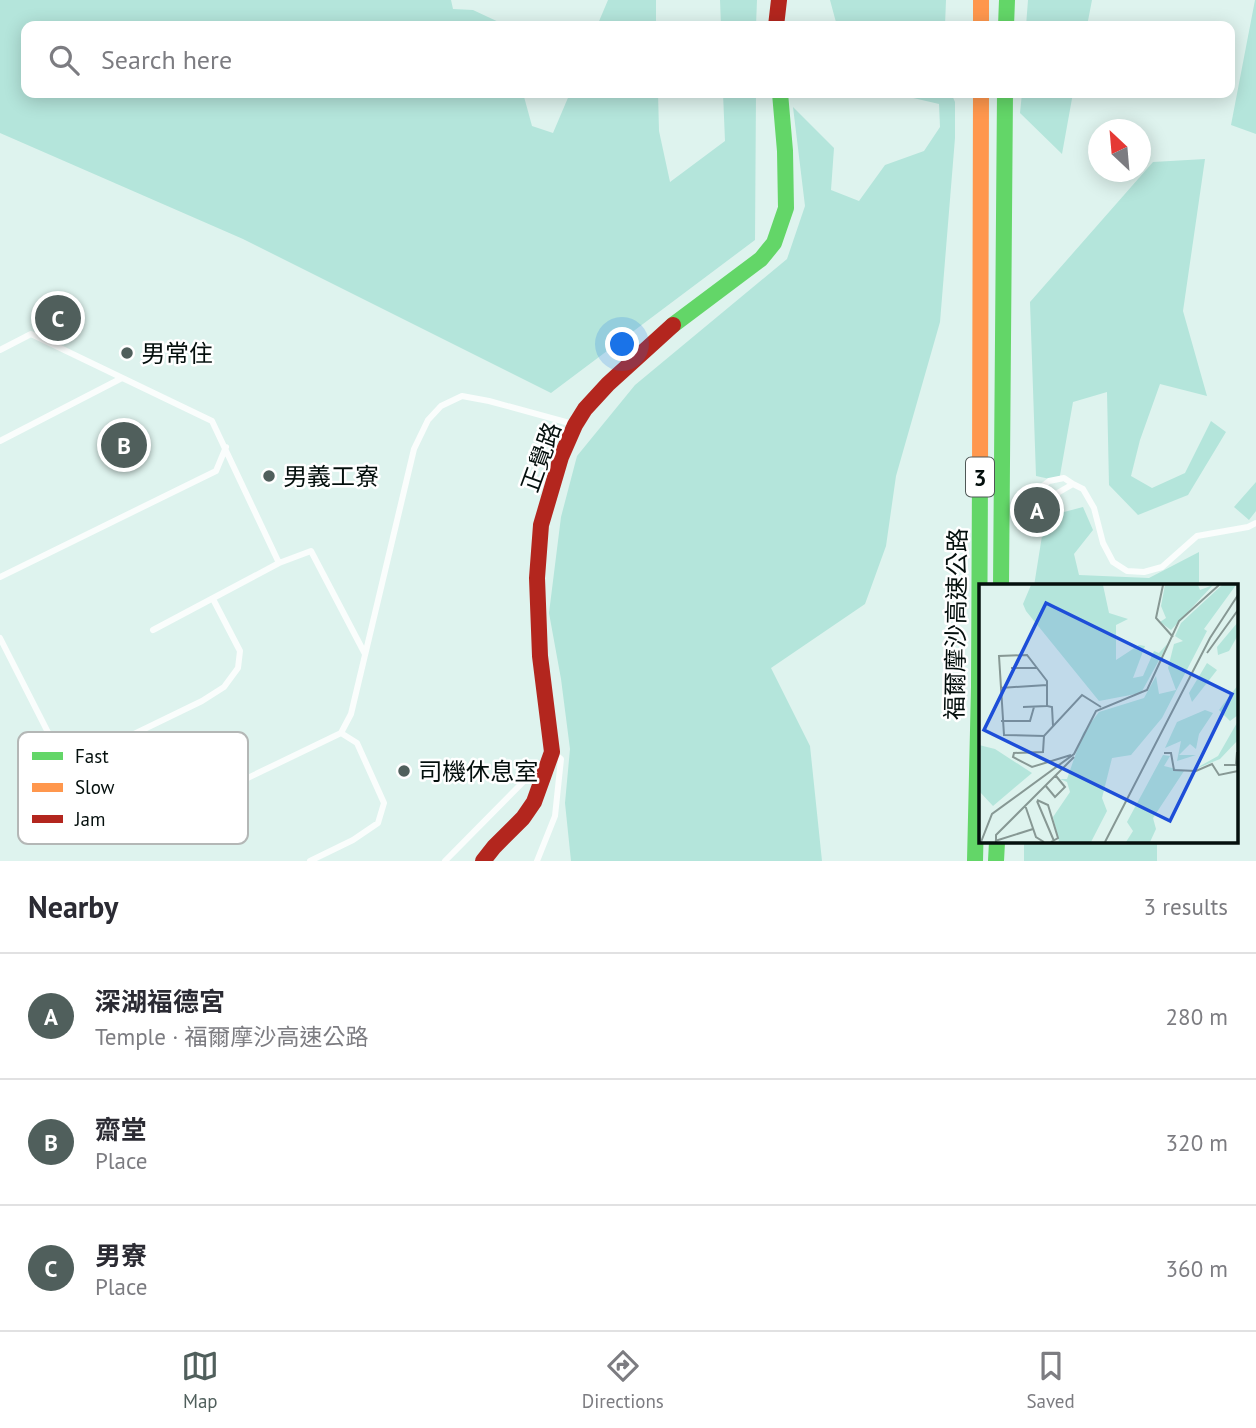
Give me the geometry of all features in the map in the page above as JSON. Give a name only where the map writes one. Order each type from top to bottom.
[{"type":"main road","points":[[777,21],[779,0]]},
{"type":"main road","points":[[981,0],[981,21]]},
{"type":"main road","points":[[1006,21],[1007,0]]},
{"type":"main road","name":"正覺路","points":[[484,861],[534,802],[552,752],[540,656],[537,578],[541,525],[561,457],[584,409],[664,332],[761,259],[774,243],[786,208],[780,98]]},
{"type":"main road","name":"福爾摩沙高速公路","points":[[979,584],[981,98]]},
{"type":"main road","name":"福爾摩沙高速公路","points":[[1002,584],[1005,98]]},
{"type":"main road","name":"福爾摩沙高速公路","points":[[975,861],[979,674]]},
{"type":"lane","points":[[0,350],[31,334],[212,421],[279,563]]},
{"type":"lane","points":[[0,441],[122,378]]},
{"type":"lane","points":[[248,778],[341,733],[351,714],[414,449],[428,420],[441,407],[462,396],[575,425]]},
{"type":"lane","points":[[0,577],[216,471],[226,447]]},
{"type":"lane","points":[[1022,503],[1049,481],[1064,478],[1083,489],[1094,508],[1103,543],[1113,562],[1127,571],[1144,572],[1162,567],[1197,536],[1248,527],[1256,523]]},
{"type":"lane","points":[[1046,504],[1054,495],[1073,484]]},
{"type":"lane","points":[[153,630],[279,563],[311,551],[365,654]]},
{"type":"lane","points":[[138,732],[202,701],[224,687],[238,668],[240,651],[213,599]]},
{"type":"lane","points":[[0,638],[48,732]]},
{"type":"lane","points":[[310,861],[353,840],[379,823],[384,803],[357,743],[341,733]]},
{"type":"lane","points":[[445,861],[552,752],[561,760],[555,816],[537,861]]},
{"type":"green space","points":[[0,0],[451,0],[453,9],[473,10],[497,21],[21,21],[21,98],[524,98],[532,126],[553,133],[568,98],[658,98],[659,131],[670,182],[725,141],[723,98],[756,98],[755,240],[551,393],[243,239],[0,133]]},
{"type":"green space","points":[[608,0],[656,0],[656,21],[599,21]]},
{"type":"green space","points":[[720,0],[757,0],[756,21],[721,21]]},
{"type":"green space","points":[[830,0],[946,0],[945,21],[836,21]]},
{"type":"green space","points":[[1028,0],[1092,0],[1088,21],[1026,21]]},
{"type":"green space","points":[[1256,0],[1256,134],[1231,125]]},
{"type":"green space","points":[[913,98],[953,98],[955,102],[955,138],[940,322],[896,476],[886,546],[865,604],[771,668],[810,746],[822,861],[571,861],[565,803],[570,749],[549,613],[561,517],[577,456],[635,385],[787,259],[805,206],[793,107],[834,148],[831,190],[859,201],[885,165],[924,151],[940,127],[939,104]]},
{"type":"green space","points":[[1022,98],[1072,98],[1062,154],[1020,113]]},
{"type":"green space","points":[[1205,159],[1183,311],[1207,396],[1160,384],[1140,440],[1131,476],[1152,488],[1185,473],[1211,421],[1226,432],[1188,495],[1138,515],[1109,485],[1107,392],[1073,402],[1059,481],[1036,476],[1030,302],[1135,182],[1151,182],[1153,162]]},
{"type":"green space","points":[[1256,482],[1256,511],[1249,520],[1234,507]]},
{"type":"green space","points":[[1083,507],[1093,530],[1074,554],[1079,575],[1149,578],[1199,552],[1199,584],[1034,584],[1045,517]]},
{"type":"green space","points":[[1024,844],[1157,844],[1157,861],[1024,861]]},
{"type":"traffic: fast","points":[[1006,21],[1007,0]]},
{"type":"traffic: fast","points":[[673,325],[761,259],[774,243],[786,208],[780,98]]},
{"type":"traffic: fast","points":[[1001,584],[1005,98]]},
{"type":"traffic: fast","points":[[979,584],[980,476]]},
{"type":"traffic: fast","points":[[975,861],[979,687]]},
{"type":"traffic: fast","points":[[996,861],[997,844]]},
{"type":"traffic: slow","points":[[981,0],[981,21]]},
{"type":"traffic: slow","points":[[980,476],[981,98]]},
{"type":"traffic: jam","points":[[777,21],[779,0]]},
{"type":"traffic: jam","points":[[483,861],[523,818],[534,802],[552,752],[540,656],[537,578],[541,525],[561,457],[585,409],[608,384],[673,325]]},
{"type":"place","name":"男寮","points":[[58,318]]},
{"type":"place","name":"男常住","points":[[127,353]]},
{"type":"place","name":"齋堂","points":[[124,445]]},
{"type":"place","name":"男義工寮","points":[[269,476]]},
{"type":"place","name":"深湖福德宮","points":[[1037,510]]},
{"type":"place","name":"司機休息室","points":[[404,771]]}]
